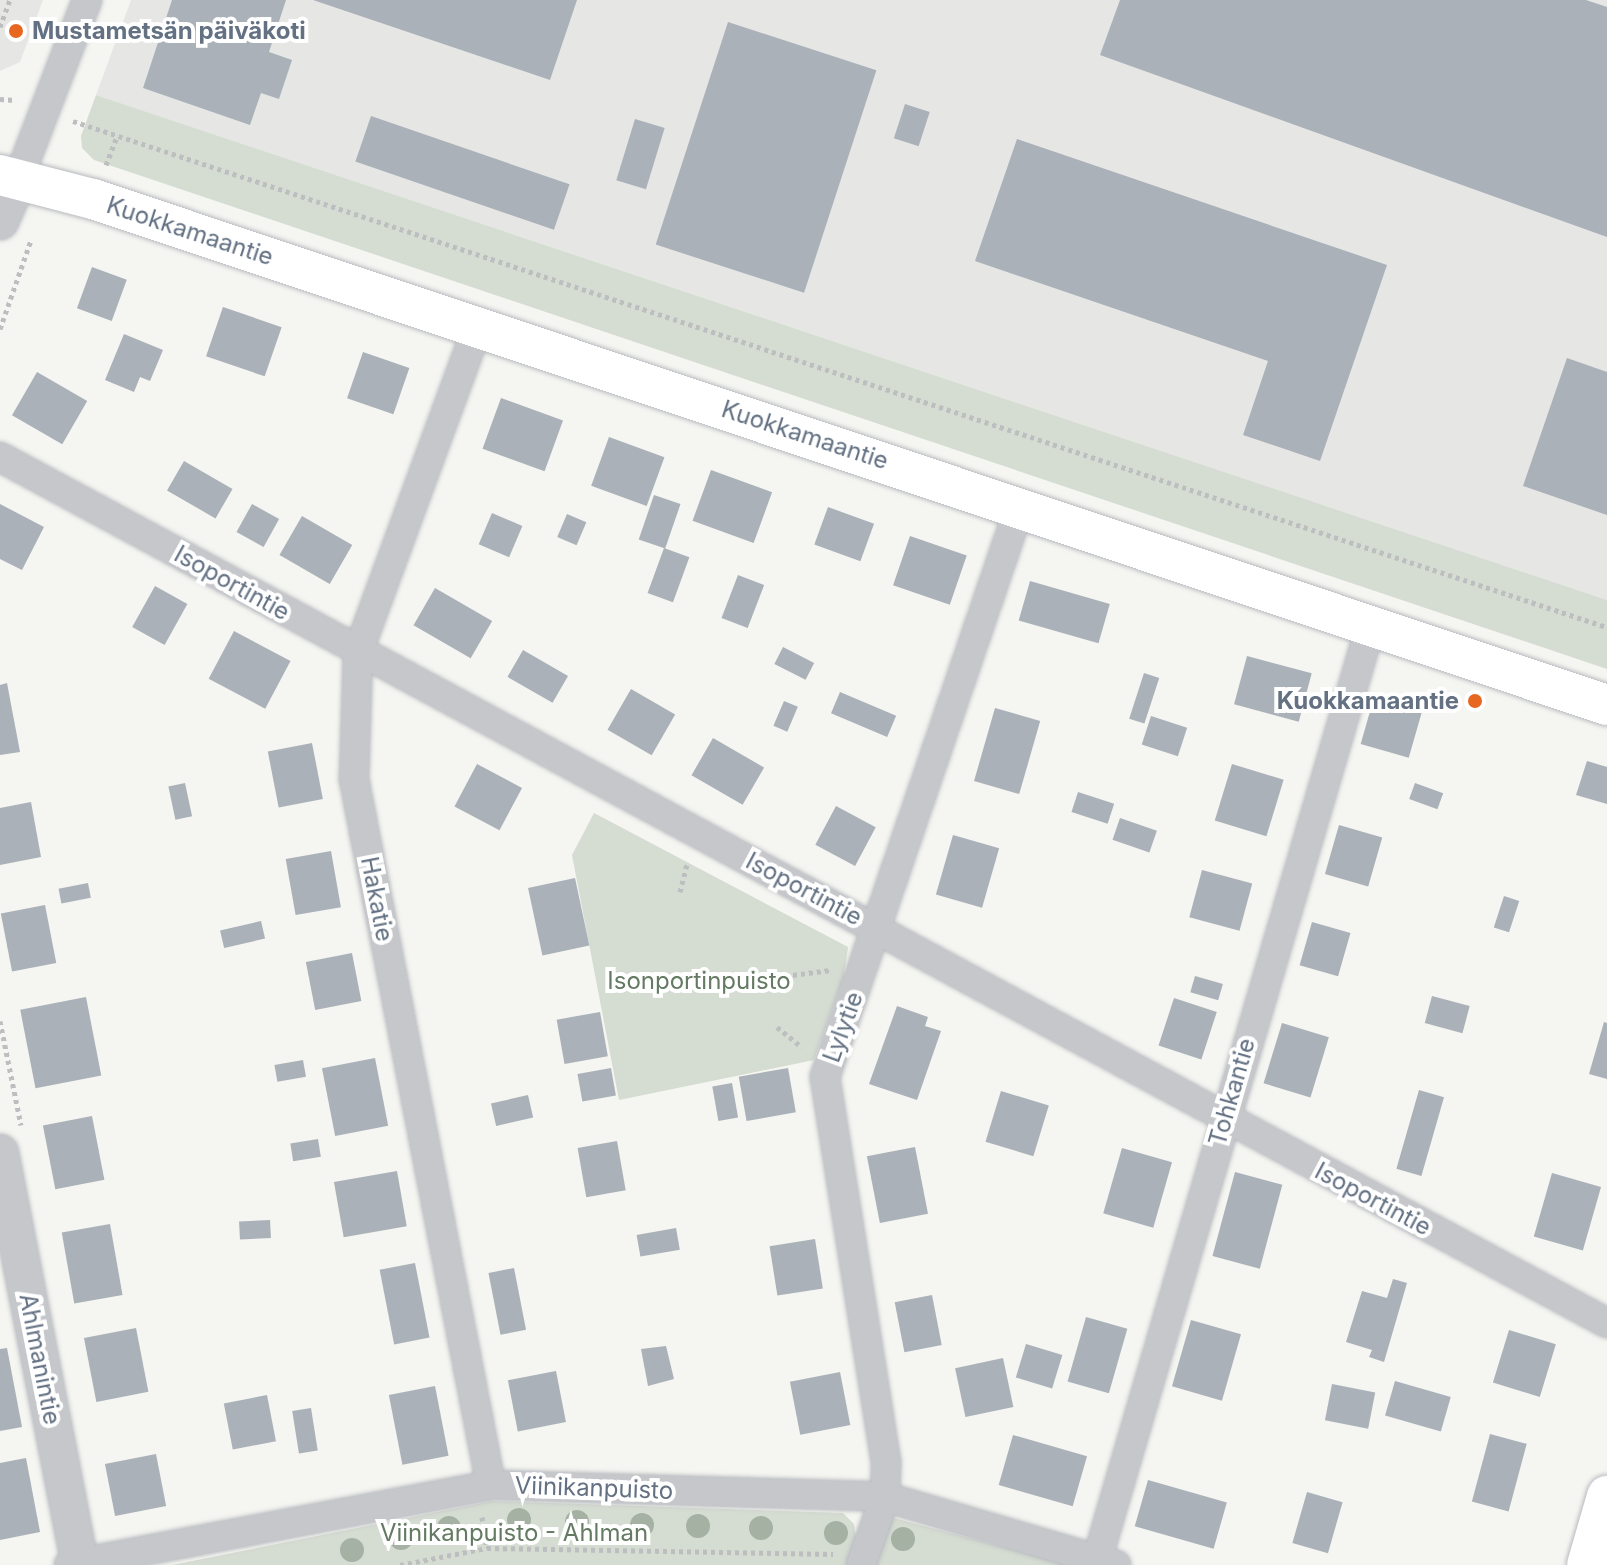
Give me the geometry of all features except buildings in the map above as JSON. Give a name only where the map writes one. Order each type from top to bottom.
[{"type":"main road","name":"Kuokkamaantie","points":[[9,177],[93,199],[478,326],[1607,705]]},
{"type":"main road","points":[[1587,1565],[1607,1496]]},
{"type":"street","points":[[0,221],[9,177],[47,112],[87,0]]},
{"type":"street","name":"Hakatie","points":[[478,326],[358,652],[354,779],[491,1485]]},
{"type":"street","name":"Isoportintie","points":[[0,457],[1607,1323]]},
{"type":"street","name":"Lylytie","points":[[863,1560],[885,1497],[886,1462],[825,1077],[1020,506]]},
{"type":"street","name":"Tohkantie","points":[[1107,1562],[1224,1119],[1371,625]]},
{"type":"street","name":"Ahlmanintie","points":[[0,1153],[76,1564]]},
{"type":"street","name":"Viinikanpuisto","points":[[76,1564],[491,1485],[885,1497],[1107,1562]]},
{"type":"path","points":[[0,27],[10,0]]},
{"type":"path","points":[[0,99],[1607,627]]},
{"type":"path","points":[[0,329],[36,228]]},
{"type":"path","points":[[777,977],[865,965]]},
{"type":"path","points":[[400,1565],[487,1548],[863,1560]]},
{"type":"shaded area","name":"Mustametsän päiväkoti","points":[[0,0],[43,0],[20,62],[0,71]]},
{"type":"shaded area","points":[[131,0],[1607,0],[1607,600],[96,95]]},
{"type":"green space","points":[[96,95],[1607,600],[1607,669],[94,160],[82,148],[81,136]]},
{"type":"green space","name":"Isonportinpuisto","points":[[594,813],[848,947],[844,976],[814,1060],[619,1100],[572,855]]},
{"type":"green space","name":"Viinikanpuisto - Ahlman","points":[[492,1501],[843,1513],[854,1524],[857,1544],[850,1565],[172,1565]]},
{"type":"green space","points":[[890,1517],[1071,1565],[876,1565]]},
{"type":"place","name":"Mustametsän päiväkoti","points":[[16,31]]},
{"type":"place","name":"Kuokkamaantie","points":[[1475,701]]}]
